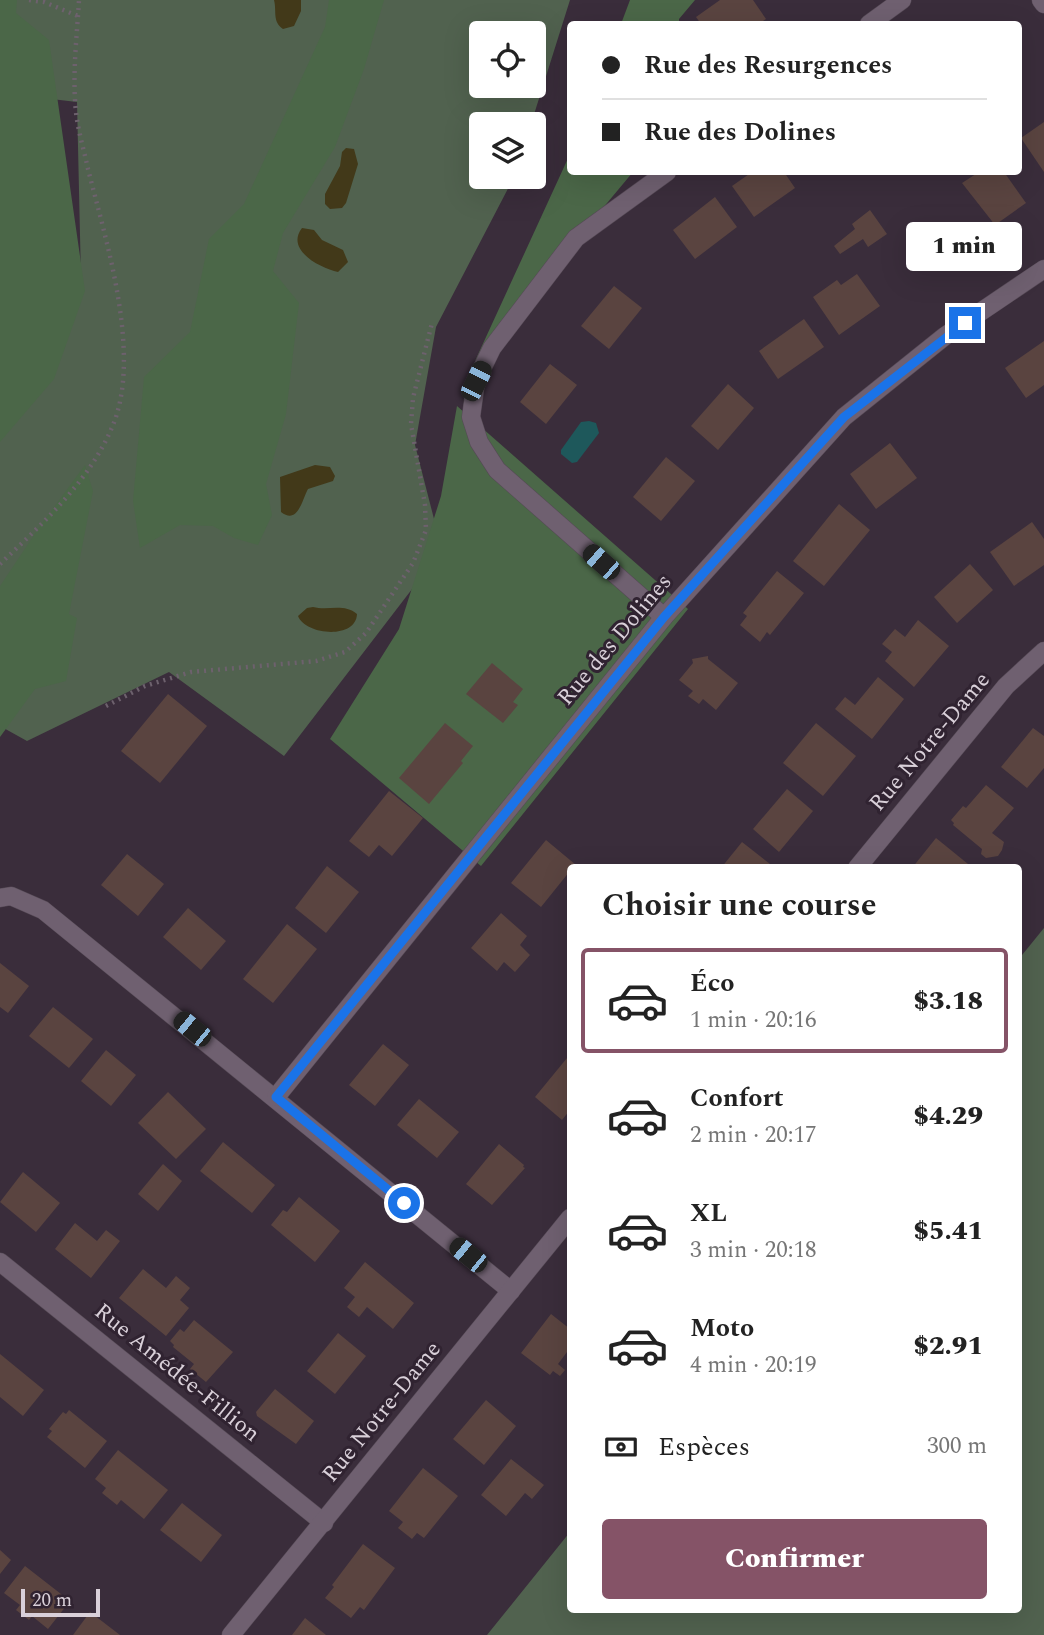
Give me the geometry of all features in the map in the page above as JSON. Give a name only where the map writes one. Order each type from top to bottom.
[{"type":"street","points":[[873,21],[902,0]]},
{"type":"street","points":[[1041,0],[1044,4]]},
{"type":"street","points":[[663,175],[576,238],[492,348],[476,381],[471,417],[479,442],[497,470],[664,617]]},
{"type":"street","name":"Rue des Dolines","points":[[276,1097],[664,617],[844,417],[945,336],[1044,269]]},
{"type":"street","name":"Rue Notre-Dame","points":[[860,864],[1006,686],[1044,651]]},
{"type":"street","points":[[0,898],[11,896],[43,910],[511,1291]]},
{"type":"street","name":"Rue Notre-Dame","points":[[231,1635],[567,1222]]},
{"type":"street","name":"Rue Amédée-Fillion","points":[[0,1262],[324,1523]]},
{"type":"path","points":[[29,0],[44,2],[78,16]]},
{"type":"path","points":[[0,564],[72,493],[114,424],[121,392],[124,354],[120,308],[76,112],[79,0]]},
{"type":"path","points":[[106,706],[145,686],[191,672],[316,661],[345,653],[366,633],[413,563],[426,530],[425,505],[411,424],[413,398],[432,323]]},
{"type":"shaded area","points":[[0,0],[570,0],[546,76],[546,21],[469,21],[469,98],[539,98],[535,112],[469,112],[469,189],[508,189],[436,327],[415,445],[442,550],[284,756],[169,672],[27,741],[0,726],[0,162],[81,279],[77,102],[0,93]]},
{"type":"shaded area","points":[[0,0],[17,0],[16,13],[49,40],[85,291],[54,379],[0,442]]},
{"type":"shaded area","points":[[329,0],[384,0],[364,69],[335,147],[283,233],[273,271],[299,303],[286,414],[266,484],[272,515],[258,545],[234,538],[213,526],[180,525],[140,548],[133,501],[144,377],[190,332],[209,239],[244,204],[325,27]]},
{"type":"shaded area","points":[[630,0],[695,0],[679,21],[622,21]]},
{"type":"shaded area","points":[[567,161],[567,175],[630,175],[475,361]]},
{"type":"shaded area","points":[[457,406],[688,609],[481,866],[330,739],[399,629],[441,496]]},
{"type":"shaded area","points":[[581,422],[596,423],[599,433],[577,462],[572,463],[561,454],[561,450]]},
{"type":"shaded area","points":[[85,465],[93,491],[69,614],[77,618],[66,681],[35,689],[0,737],[0,586]]},
{"type":"shaded area","points":[[1044,928],[1044,1635],[487,1635],[567,1536],[567,1613],[1022,1613],[1022,955]]},
{"type":"sand","points":[[274,0],[301,0],[301,11],[294,26],[283,29],[280,26],[276,19]]},
{"type":"sand","points":[[346,148],[354,149],[358,164],[346,203],[342,208],[330,209],[325,204],[325,194]]},
{"type":"sand","points":[[302,228],[314,230],[322,240],[343,250],[348,262],[338,272],[322,267],[307,257],[298,244]]},
{"type":"sand","points":[[315,465],[330,467],[335,476],[333,481],[308,489],[299,509],[292,515],[281,512],[280,477]]},
{"type":"sand","points":[[307,608],[341,608],[357,614],[348,628],[340,631],[319,631],[298,616]]},
{"type":"building","points":[[720,0],[753,0],[766,19],[699,21],[696,17]]},
{"type":"building","points":[[1044,122],[1044,172],[1022,139]]},
{"type":"building","points":[[748,175],[786,175],[795,188],[754,217],[732,186]]},
{"type":"building","points":[[974,175],[1006,175],[1026,203],[995,225],[962,183]]},
{"type":"building","points":[[715,197],[737,227],[695,259],[673,230]]},
{"type":"building","points":[[870,210],[887,234],[868,247],[863,239],[840,254],[834,246],[855,229],[852,224]]},
{"type":"building","points":[[857,274],[880,306],[839,335],[813,297],[837,280],[841,285]]},
{"type":"building","points":[[614,286],[642,308],[609,349],[581,326]]},
{"type":"building","points":[[804,319],[824,347],[778,379],[759,351]]},
{"type":"building","points":[[1044,341],[1044,385],[1026,398],[1005,368]]},
{"type":"building","points":[[550,364],[577,385],[546,424],[520,402]]},
{"type":"building","points":[[728,384],[754,408],[718,450],[691,426]]},
{"type":"building","points":[[890,443],[917,478],[876,509],[850,474]]},
{"type":"building","points":[[666,457],[695,481],[661,521],[633,497]]},
{"type":"building","points":[[839,504],[870,530],[824,586],[793,561]]},
{"type":"building","points":[[1032,522],[1044,539],[1044,565],[1014,586],[990,552]]},
{"type":"building","points":[[970,564],[993,590],[957,623],[934,597]]},
{"type":"building","points":[[777,571],[804,593],[770,635],[767,632],[760,642],[740,625],[747,616],[743,613]]},
{"type":"building","points":[[918,620],[949,646],[914,687],[885,661],[892,652],[882,644],[895,629],[905,637]]},
{"type":"building","points":[[708,656],[708,659],[738,683],[716,710],[703,699],[699,704],[688,696],[693,691],[679,680],[693,663],[692,659]]},
{"type":"building","points":[[492,663],[523,689],[513,702],[518,705],[503,723],[466,694]]},
{"type":"building","points":[[878,677],[904,699],[872,739],[835,709],[845,697],[855,705]]},
{"type":"building","points":[[168,694],[207,726],[160,783],[121,751]]},
{"type":"building","points":[[445,723],[473,746],[461,761],[463,763],[429,804],[399,778]]},
{"type":"building","points":[[816,723],[856,756],[823,796],[783,763]]},
{"type":"building","points":[[1033,728],[1044,736],[1044,768],[1027,788],[1001,767]]},
{"type":"building","points":[[986,785],[1014,808],[992,833],[1004,842],[1002,850],[998,856],[986,858],[981,854],[982,849],[953,825],[951,820],[963,806],[966,808]]},
{"type":"building","points":[[787,789],[813,811],[779,852],[753,829]]},
{"type":"building","points":[[389,791],[423,818],[392,856],[379,845],[369,857],[349,841]]},
{"type":"building","points":[[936,838],[968,864],[915,864]]},
{"type":"building","points":[[546,840],[575,864],[567,864],[567,875],[541,907],[511,883]]},
{"type":"building","points":[[742,842],[770,864],[724,864]]},
{"type":"building","points":[[127,854],[164,884],[138,916],[101,885]]},
{"type":"building","points":[[327,866],[359,892],[326,933],[295,908]]},
{"type":"building","points":[[188,908],[226,941],[201,970],[163,937]]},
{"type":"building","points":[[501,913],[527,936],[520,945],[530,955],[515,972],[504,962],[497,971],[471,948]]},
{"type":"building","points":[[287,924],[317,949],[273,1003],[243,979]]},
{"type":"building","points":[[0,963],[29,986],[8,1013],[0,1007]]},
{"type":"building","points":[[53,1007],[93,1039],[69,1068],[29,1036]]},
{"type":"building","points":[[383,1044],[409,1065],[375,1106],[349,1085]]},
{"type":"building","points":[[106,1050],[136,1075],[111,1106],[81,1081]]},
{"type":"building","points":[[567,1058],[567,1114],[562,1120],[535,1097]]},
{"type":"building","points":[[168,1092],[206,1129],[176,1159],[138,1123]]},
{"type":"building","points":[[419,1099],[459,1132],[437,1158],[397,1125]]},
{"type":"building","points":[[223,1142],[275,1185],[252,1213],[200,1171]]},
{"type":"building","points":[[499,1144],[525,1168],[492,1205],[466,1184]]},
{"type":"building","points":[[163,1164],[182,1181],[158,1211],[138,1194]]},
{"type":"building","points":[[23,1172],[60,1203],[36,1232],[0,1202]]},
{"type":"building","points":[[299,1197],[340,1231],[315,1262],[271,1225],[283,1210],[287,1212]]},
{"type":"building","points":[[75,1223],[97,1241],[106,1230],[120,1241],[91,1278],[55,1249]]},
{"type":"building","points":[[365,1262],[414,1303],[393,1329],[367,1307],[359,1317],[347,1307],[355,1297],[344,1288]]},
{"type":"building","points":[[143,1269],[166,1288],[176,1276],[190,1288],[180,1300],[189,1308],[166,1336],[119,1298]]},
{"type":"building","points":[[551,1314],[567,1327],[567,1352],[558,1364],[565,1370],[560,1376],[553,1371],[550,1375],[521,1353]]},
{"type":"building","points":[[194,1320],[233,1352],[206,1382],[190,1369],[194,1364],[173,1347],[170,1341],[180,1329],[184,1332]]},
{"type":"building","points":[[338,1333],[366,1356],[335,1394],[307,1371]]},
{"type":"building","points":[[0,1354],[44,1390],[23,1416],[0,1397]]},
{"type":"building","points":[[275,1389],[314,1421],[296,1444],[257,1416],[256,1412]]},
{"type":"building","points":[[486,1400],[516,1426],[484,1465],[453,1439]]},
{"type":"building","points":[[69,1410],[107,1441],[85,1468],[47,1437],[52,1431],[49,1429],[63,1412],[66,1414]]},
{"type":"building","points":[[118,1450],[168,1490],[144,1519],[121,1500],[117,1505],[102,1493],[106,1488],[95,1479]]},
{"type":"building","points":[[511,1459],[544,1485],[532,1499],[525,1493],[506,1516],[481,1495]]},
{"type":"building","points":[[423,1468],[458,1496],[424,1538],[417,1533],[412,1539],[398,1528],[403,1522],[389,1511]]},
{"type":"building","points":[[182,1503],[222,1535],[201,1562],[160,1530]]},
{"type":"building","points":[[363,1544],[395,1568],[364,1610],[360,1607],[351,1618],[325,1598]]},
{"type":"building","points":[[0,1550],[11,1560],[0,1574]]},
{"type":"building","points":[[25,1566],[70,1601],[48,1629],[32,1616],[29,1620],[16,1610],[20,1605],[4,1593]]},
{"type":"building","points":[[90,1612],[120,1635],[73,1635]]},
{"type":"building","points":[[305,1618],[326,1635],[292,1635]]},
{"type":"route","points":[[404,1203],[276,1097],[664,617],[844,417],[965,323]]}]
